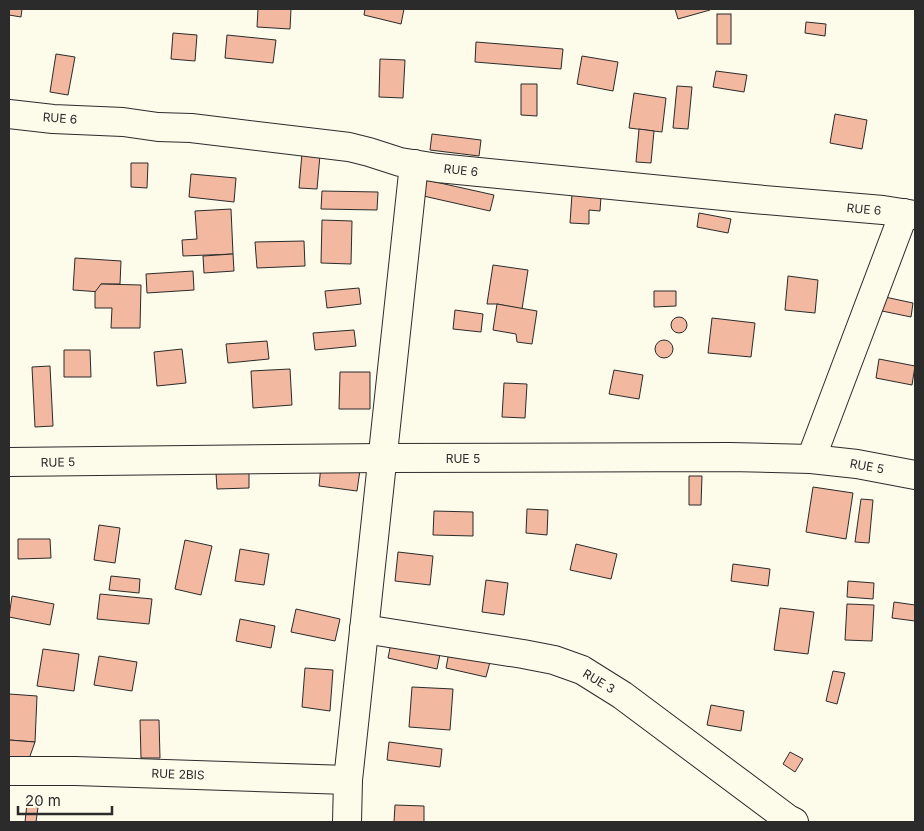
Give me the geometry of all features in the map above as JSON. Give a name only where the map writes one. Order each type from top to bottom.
[{"type":"street","name":"RUE 6","points":[[9,114],[53,119],[115,122],[158,128],[192,128],[349,147],[414,164],[458,170],[910,214]]},
{"type":"street","points":[[347,822],[348,780],[414,164]]},
{"type":"street","points":[[811,459],[910,214]]},
{"type":"street","name":"RUE 5","points":[[9,462],[730,457],[811,459],[857,464],[915,475]]},
{"type":"street","name":"RUE 3","points":[[364,629],[523,654],[554,660],[582,670],[622,695],[794,822]]},
{"type":"street","name":"RUE 2BIS","points":[[9,771],[75,771],[348,780]]},
{"type":"building","points":[[9,9],[22,9],[21,17],[9,15]]},
{"type":"building","points":[[258,9],[291,9],[290,29],[257,27]]},
{"type":"building","points":[[365,9],[404,9],[401,24],[364,15]]},
{"type":"building","points":[[675,9],[710,9],[710,10],[678,19]]},
{"type":"building","points":[[717,14],[731,14],[731,44],[717,44]]},
{"type":"building","points":[[806,22],[826,24],[825,36],[805,33]]},
{"type":"building","points":[[173,33],[197,35],[195,61],[171,59]]},
{"type":"building","points":[[227,35],[276,40],[273,63],[225,58]]},
{"type":"building","points":[[476,42],[563,49],[561,69],[475,62]]},
{"type":"building","points":[[56,54],[75,57],[68,95],[50,92]]},
{"type":"building","points":[[582,56],[618,62],[613,91],[577,84]]},
{"type":"building","points":[[380,59],[405,60],[403,98],[379,97]]},
{"type":"building","points":[[716,71],[747,75],[744,92],[713,87]]},
{"type":"building","points":[[521,84],[537,84],[537,116],[521,115]]},
{"type":"building","points":[[677,86],[692,87],[688,129],[673,128]]},
{"type":"building","points":[[634,93],[666,98],[662,132],[629,128]]},
{"type":"building","points":[[835,114],[867,120],[862,149],[830,143]]},
{"type":"building","points":[[639,129],[654,131],[651,163],[636,162]]},
{"type":"building","points":[[432,134],[481,140],[479,156],[430,150]]},
{"type":"building","points":[[302,153],[320,155],[317,189],[299,188]]},
{"type":"building","points":[[131,163],[148,163],[147,188],[131,187]]},
{"type":"building","points":[[191,174],[236,178],[234,202],[189,197]]},
{"type":"building","points":[[422,179],[494,195],[490,211],[419,195]]},
{"type":"building","points":[[322,191],[378,192],[377,210],[321,209]]},
{"type":"building","points":[[572,194],[601,196],[600,211],[589,210],[589,224],[570,223]]},
{"type":"building","points":[[231,209],[233,254],[183,256],[182,240],[197,239],[195,211]]},
{"type":"building","points":[[699,213],[731,219],[728,233],[697,227]]},
{"type":"building","points":[[322,220],[352,221],[351,264],[321,263]]},
{"type":"building","points":[[304,241],[305,266],[257,268],[255,242]]},
{"type":"building","points":[[233,254],[234,271],[204,273],[203,256]]},
{"type":"building","points":[[75,258],[121,261],[120,284],[101,284],[101,292],[73,290]]},
{"type":"building","points":[[493,265],[528,270],[522,309],[487,304]]},
{"type":"building","points":[[193,271],[194,290],[147,293],[146,274]]},
{"type":"building","points":[[788,276],[818,280],[815,313],[785,310]]},
{"type":"building","points":[[101,284],[141,285],[140,328],[111,328],[112,308],[95,308],[95,292]]},
{"type":"building","points":[[359,288],[361,304],[327,308],[325,291]]},
{"type":"building","points":[[654,291],[676,291],[676,306],[654,307]]},
{"type":"building","points":[[885,297],[913,303],[911,317],[882,311]]},
{"type":"building","points":[[497,304],[537,311],[532,344],[517,342],[516,334],[493,330]]},
{"type":"building","points":[[455,310],[483,314],[481,332],[453,329]]},
{"type":"building","points":[[676,317],[682,317],[687,322],[685,331],[676,333],[671,328],[671,322]]},
{"type":"building","points":[[712,318],[755,323],[751,357],[708,353]]},
{"type":"building","points":[[354,330],[356,346],[315,350],[313,333]]},
{"type":"building","points":[[664,340],[670,343],[673,349],[670,355],[664,358],[658,355],[655,349],[658,343]]},
{"type":"building","points":[[267,341],[269,359],[228,363],[226,344]]},
{"type":"building","points":[[182,349],[186,383],[157,386],[154,352]]},
{"type":"building","points":[[64,350],[90,350],[91,377],[64,377]]},
{"type":"building","points":[[879,359],[915,366],[912,385],[876,378]]},
{"type":"building","points":[[50,366],[53,426],[35,427],[32,367]]},
{"type":"building","points":[[290,369],[292,405],[253,408],[251,371]]},
{"type":"building","points":[[614,370],[643,375],[639,399],[609,394]]},
{"type":"building","points":[[340,372],[370,372],[370,409],[339,409]]},
{"type":"building","points":[[504,383],[527,384],[525,418],[502,417]]},
{"type":"building","points":[[321,465],[360,470],[357,491],[319,486]]},
{"type":"building","points":[[249,472],[249,488],[217,489],[216,473]]},
{"type":"building","points":[[689,476],[702,476],[701,505],[689,505]]},
{"type":"building","points":[[813,487],[853,493],[846,539],[806,532]]},
{"type":"building","points":[[861,499],[873,500],[869,543],[855,542]]},
{"type":"building","points":[[527,509],[548,510],[547,535],[526,533]]},
{"type":"building","points":[[434,511],[473,512],[473,536],[433,535]]},
{"type":"building","points":[[99,525],[120,528],[115,563],[94,560]]},
{"type":"building","points":[[18,539],[50,539],[51,558],[18,559]]},
{"type":"building","points":[[185,540],[212,546],[201,595],[175,589]]},
{"type":"building","points":[[576,544],[617,554],[611,579],[570,570]]},
{"type":"building","points":[[240,549],[269,554],[264,585],[235,581]]},
{"type":"building","points":[[398,552],[433,556],[430,585],[395,581]]},
{"type":"building","points":[[733,564],[770,569],[768,586],[731,581]]},
{"type":"building","points":[[111,576],[140,579],[139,593],[109,590]]},
{"type":"building","points":[[486,580],[508,583],[504,615],[482,612]]},
{"type":"building","points":[[848,581],[874,583],[873,599],[847,597]]},
{"type":"building","points":[[100,594],[152,599],[149,624],[97,619]]},
{"type":"building","points":[[12,596],[54,604],[50,625],[9,617]]},
{"type":"building","points":[[894,602],[915,605],[915,621],[892,618]]},
{"type":"building","points":[[847,604],[874,605],[872,641],[845,640]]},
{"type":"building","points":[[780,608],[814,612],[808,654],[774,650]]},
{"type":"building","points":[[296,609],[340,619],[335,641],[291,632]]},
{"type":"building","points":[[240,619],[275,626],[271,648],[236,641]]},
{"type":"building","points":[[391,643],[440,654],[437,669],[388,658]]},
{"type":"building","points":[[43,649],[79,654],[74,691],[37,686]]},
{"type":"building","points":[[449,652],[490,662],[486,677],[446,668]]},
{"type":"building","points":[[99,656],[137,662],[132,691],[94,685]]},
{"type":"building","points":[[305,668],[333,670],[330,711],[302,707]]},
{"type":"building","points":[[833,671],[845,673],[837,704],[826,701]]},
{"type":"building","points":[[412,687],[453,689],[450,730],[409,727]]},
{"type":"building","points":[[9,694],[37,696],[35,742],[9,740]]},
{"type":"building","points":[[711,705],[744,711],[741,731],[707,725]]},
{"type":"building","points":[[140,720],[159,720],[160,758],[141,758]]},
{"type":"building","points":[[9,740],[35,742],[29,759],[9,758]]},
{"type":"building","points":[[389,742],[442,749],[440,767],[387,760]]},
{"type":"building","points":[[790,752],[803,759],[795,772],[783,764]]},
{"type":"building","points":[[28,794],[39,800],[36,822],[25,822]]},
{"type":"building","points":[[395,805],[424,806],[424,822],[394,822]]}]
